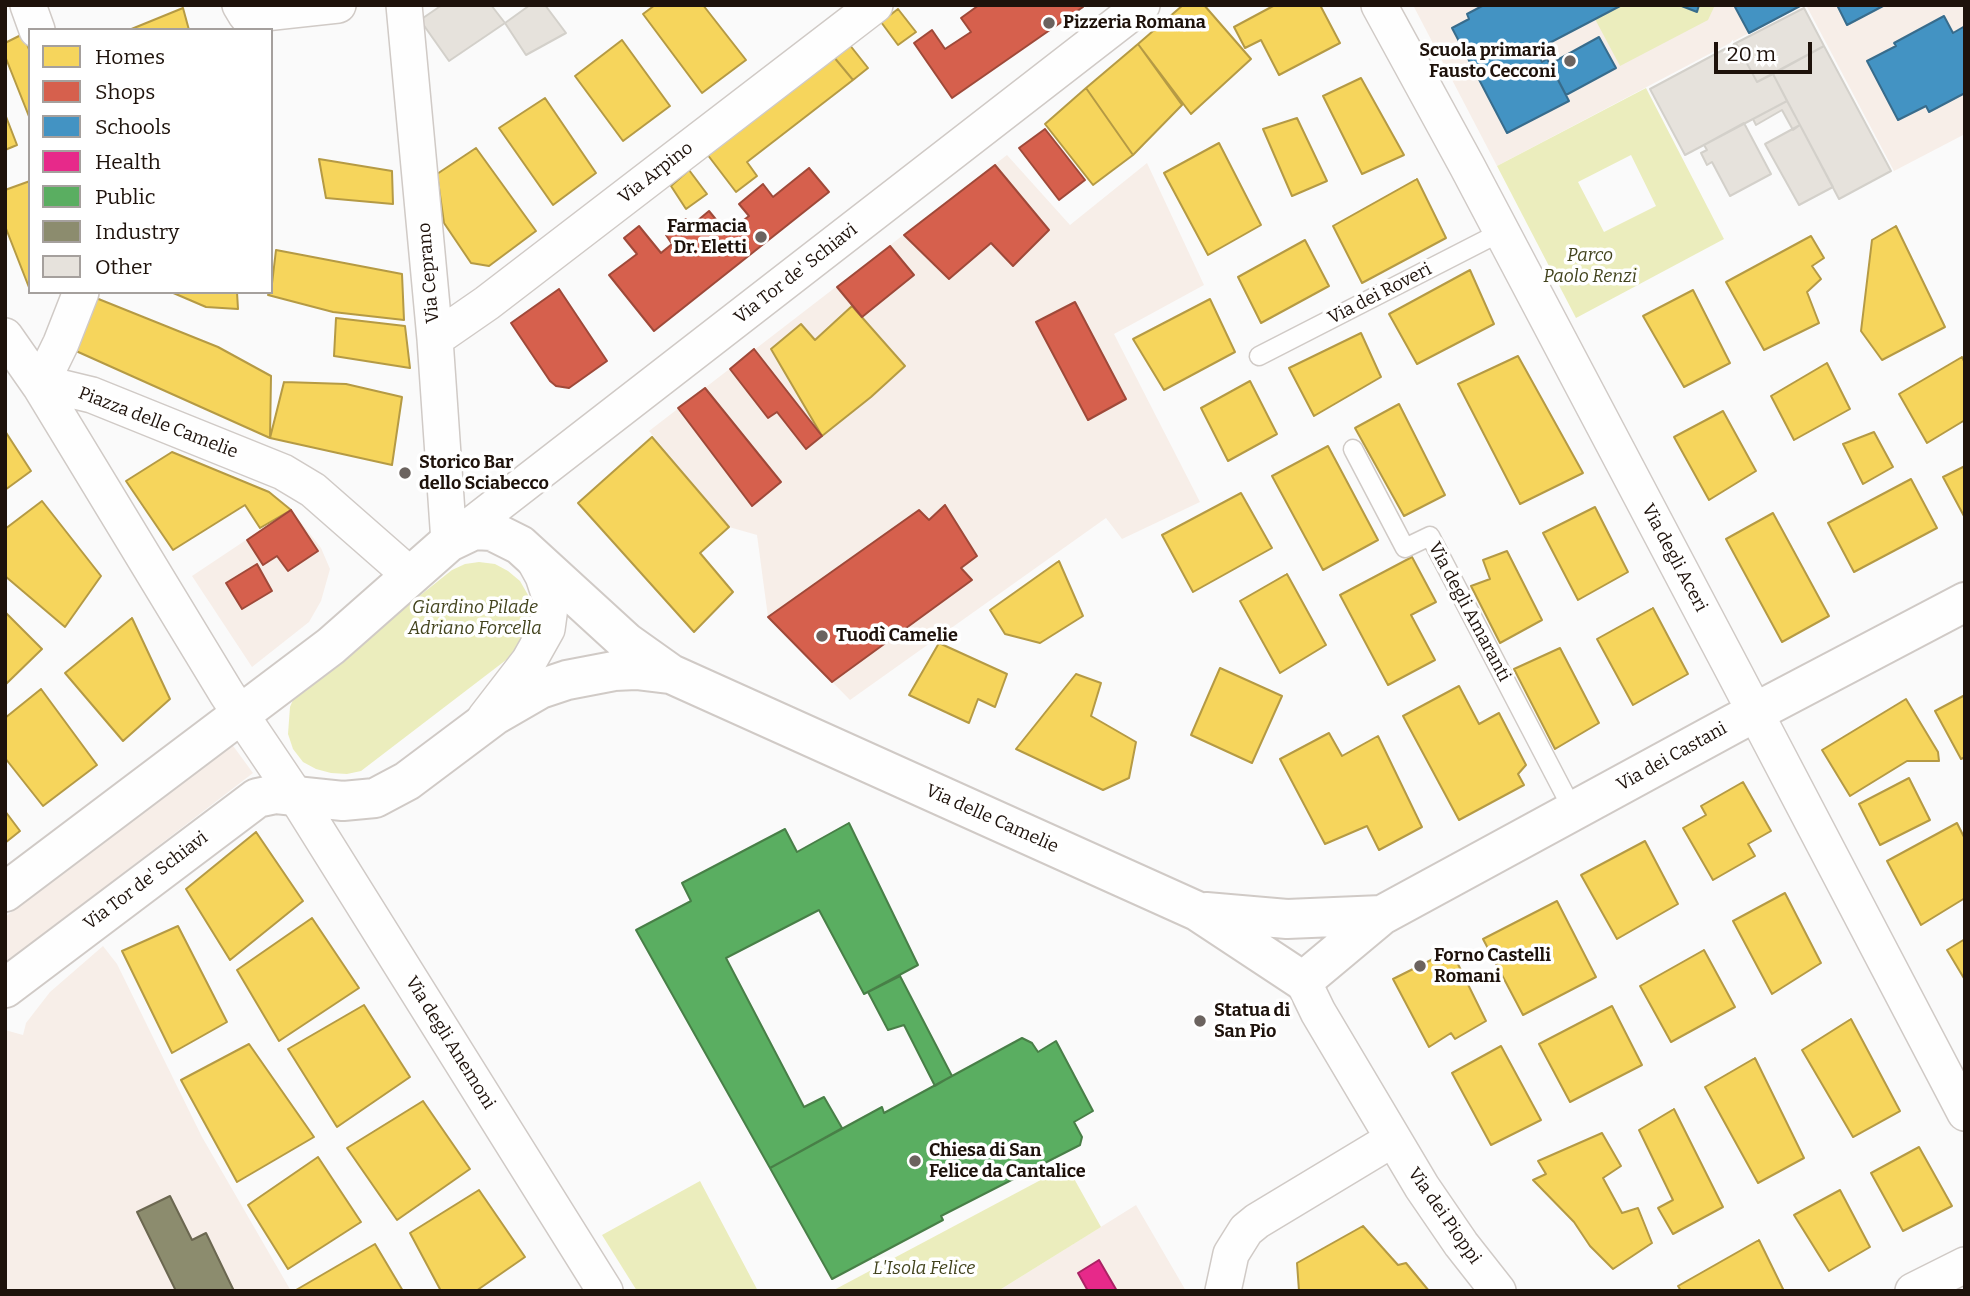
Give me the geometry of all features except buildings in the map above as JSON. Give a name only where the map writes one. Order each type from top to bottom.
[{"type":"street","points":[[28,5],[36,28]]},
{"type":"street","points":[[240,5],[246,15],[338,5]]},
{"type":"street","name":"Via Ceprano","points":[[404,5],[435,340],[449,542]]},
{"type":"street","name":"Via Arpino","points":[[435,340],[875,5]]},
{"type":"street","name":"Via degli Aceri","points":[[1379,5],[1965,1113]]},
{"type":"street","name":"Via Tor de' Schiavi","points":[[449,542],[1131,8]]},
{"type":"street","points":[[5,336],[40,386],[80,294]]},
{"type":"street","name":"Piazza delle Camelie","points":[[40,386],[92,395],[283,472],[313,489],[411,576]]},
{"type":"street","name":"Piazza delle Camelie","points":[[40,386],[241,715],[295,795]]},
{"type":"street","points":[[5,892],[331,646],[449,542],[467,532],[486,529],[505,535],[543,565],[540,569],[551,600],[547,629],[529,661],[477,728],[407,781],[375,798],[343,801],[295,795]]},
{"type":"street","name":"Via delle Camelie","points":[[543,565],[626,642],[671,674],[1197,911],[1303,981]]},
{"type":"street","name":"Via dei Castani","points":[[1303,981],[1382,915],[1755,712],[1965,602]]},
{"type":"street","name":"Via delle Camelie","points":[[477,728],[530,694],[567,680],[624,670],[671,674]]},
{"type":"street","name":"Via Tor de' Schiavi","points":[[5,988],[247,804],[257,798],[276,794],[295,795]]},
{"type":"street","name":"Via degli Anemoni","points":[[295,795],[605,1291]]},
{"type":"street","name":"Via dei Castani","points":[[1197,911],[1287,919],[1382,915]]},
{"type":"street","name":"Via dei Pioppi","points":[[1303,981],[1318,1012],[1440,1215],[1499,1291]]},
{"type":"street","points":[[1223,1291],[1231,1254],[1246,1230],[1256,1221],[1393,1139]]},
{"type":"street","points":[[1913,1291],[1965,1265]]},
{"type":"lane","name":"Via dei Roveri","points":[[1259,356],[1501,232]]},
{"type":"lane","name":"Via degli Amaranti","points":[[1353,449],[1405,548],[1430,536],[1574,812]]},
{"type":"shaded area","name":"Scuola primaria Fausto Cecconi","points":[[1413,5],[1739,5],[1735,8],[1749,33],[1497,166]]},
{"type":"shaded area","points":[[1806,5],[1965,5],[1965,134],[1894,171]]},
{"type":"shaded area","points":[[1007,155],[1070,225],[1147,163],[1204,285],[1114,334],[1200,502],[1122,539],[1106,518],[850,700],[768,617],[757,535],[729,527],[649,431]]},
{"type":"shaded area","points":[[291,510],[321,548],[330,569],[321,601],[309,622],[252,667],[192,576]]},
{"type":"shaded area","points":[[231,743],[253,773],[5,964],[5,917]]},
{"type":"shaded area","points":[[103,946],[117,964],[202,1137],[291,1291],[5,1291],[5,1030],[23,1035],[26,1023],[50,992]]},
{"type":"shaded area","points":[[1136,1205],[1186,1291],[998,1291]]},
{"type":"green space","points":[[1622,5],[1715,5],[1708,20],[1620,66],[1595,19]]},
{"type":"green space","name":"Parco Paolo Renzi","points":[[1646,88],[1724,239],[1576,318],[1497,166]],"holes":[[[1631,155],[1656,206],[1604,232],[1578,182]]]},
{"type":"green space","name":"Giardino Pilade Adriano Forcella","points":[[479,562],[495,564],[508,571],[520,581],[528,595],[532,611],[531,629],[510,657],[361,771],[331,773],[303,762],[293,749],[288,734],[290,707],[295,695],[452,570]]},
{"type":"green space","name":"L'Isola Felice","points":[[1067,1166],[1101,1227],[998,1291],[832,1291]]},
{"type":"green space","points":[[700,1181],[758,1291],[637,1291],[602,1235]]},
{"type":"place","name":"Pizzeria Romana","points":[[1049,23]]},
{"type":"place","name":"Scuola primaria Fausto Cecconi","points":[[1570,61]]},
{"type":"place","name":"Farmacia Dr. Eletti","points":[[761,237]]},
{"type":"place","name":"Storico Bar dello Sciabecco","points":[[405,473]]},
{"type":"place","name":"Tuodì Camelie","points":[[822,636]]},
{"type":"place","name":"Forno Castelli Romani","points":[[1420,966]]},
{"type":"place","name":"Statua di San Pio","points":[[1200,1021]]},
{"type":"place","name":"Chiesa di San Felice da Cantalice","points":[[915,1161]]}]
